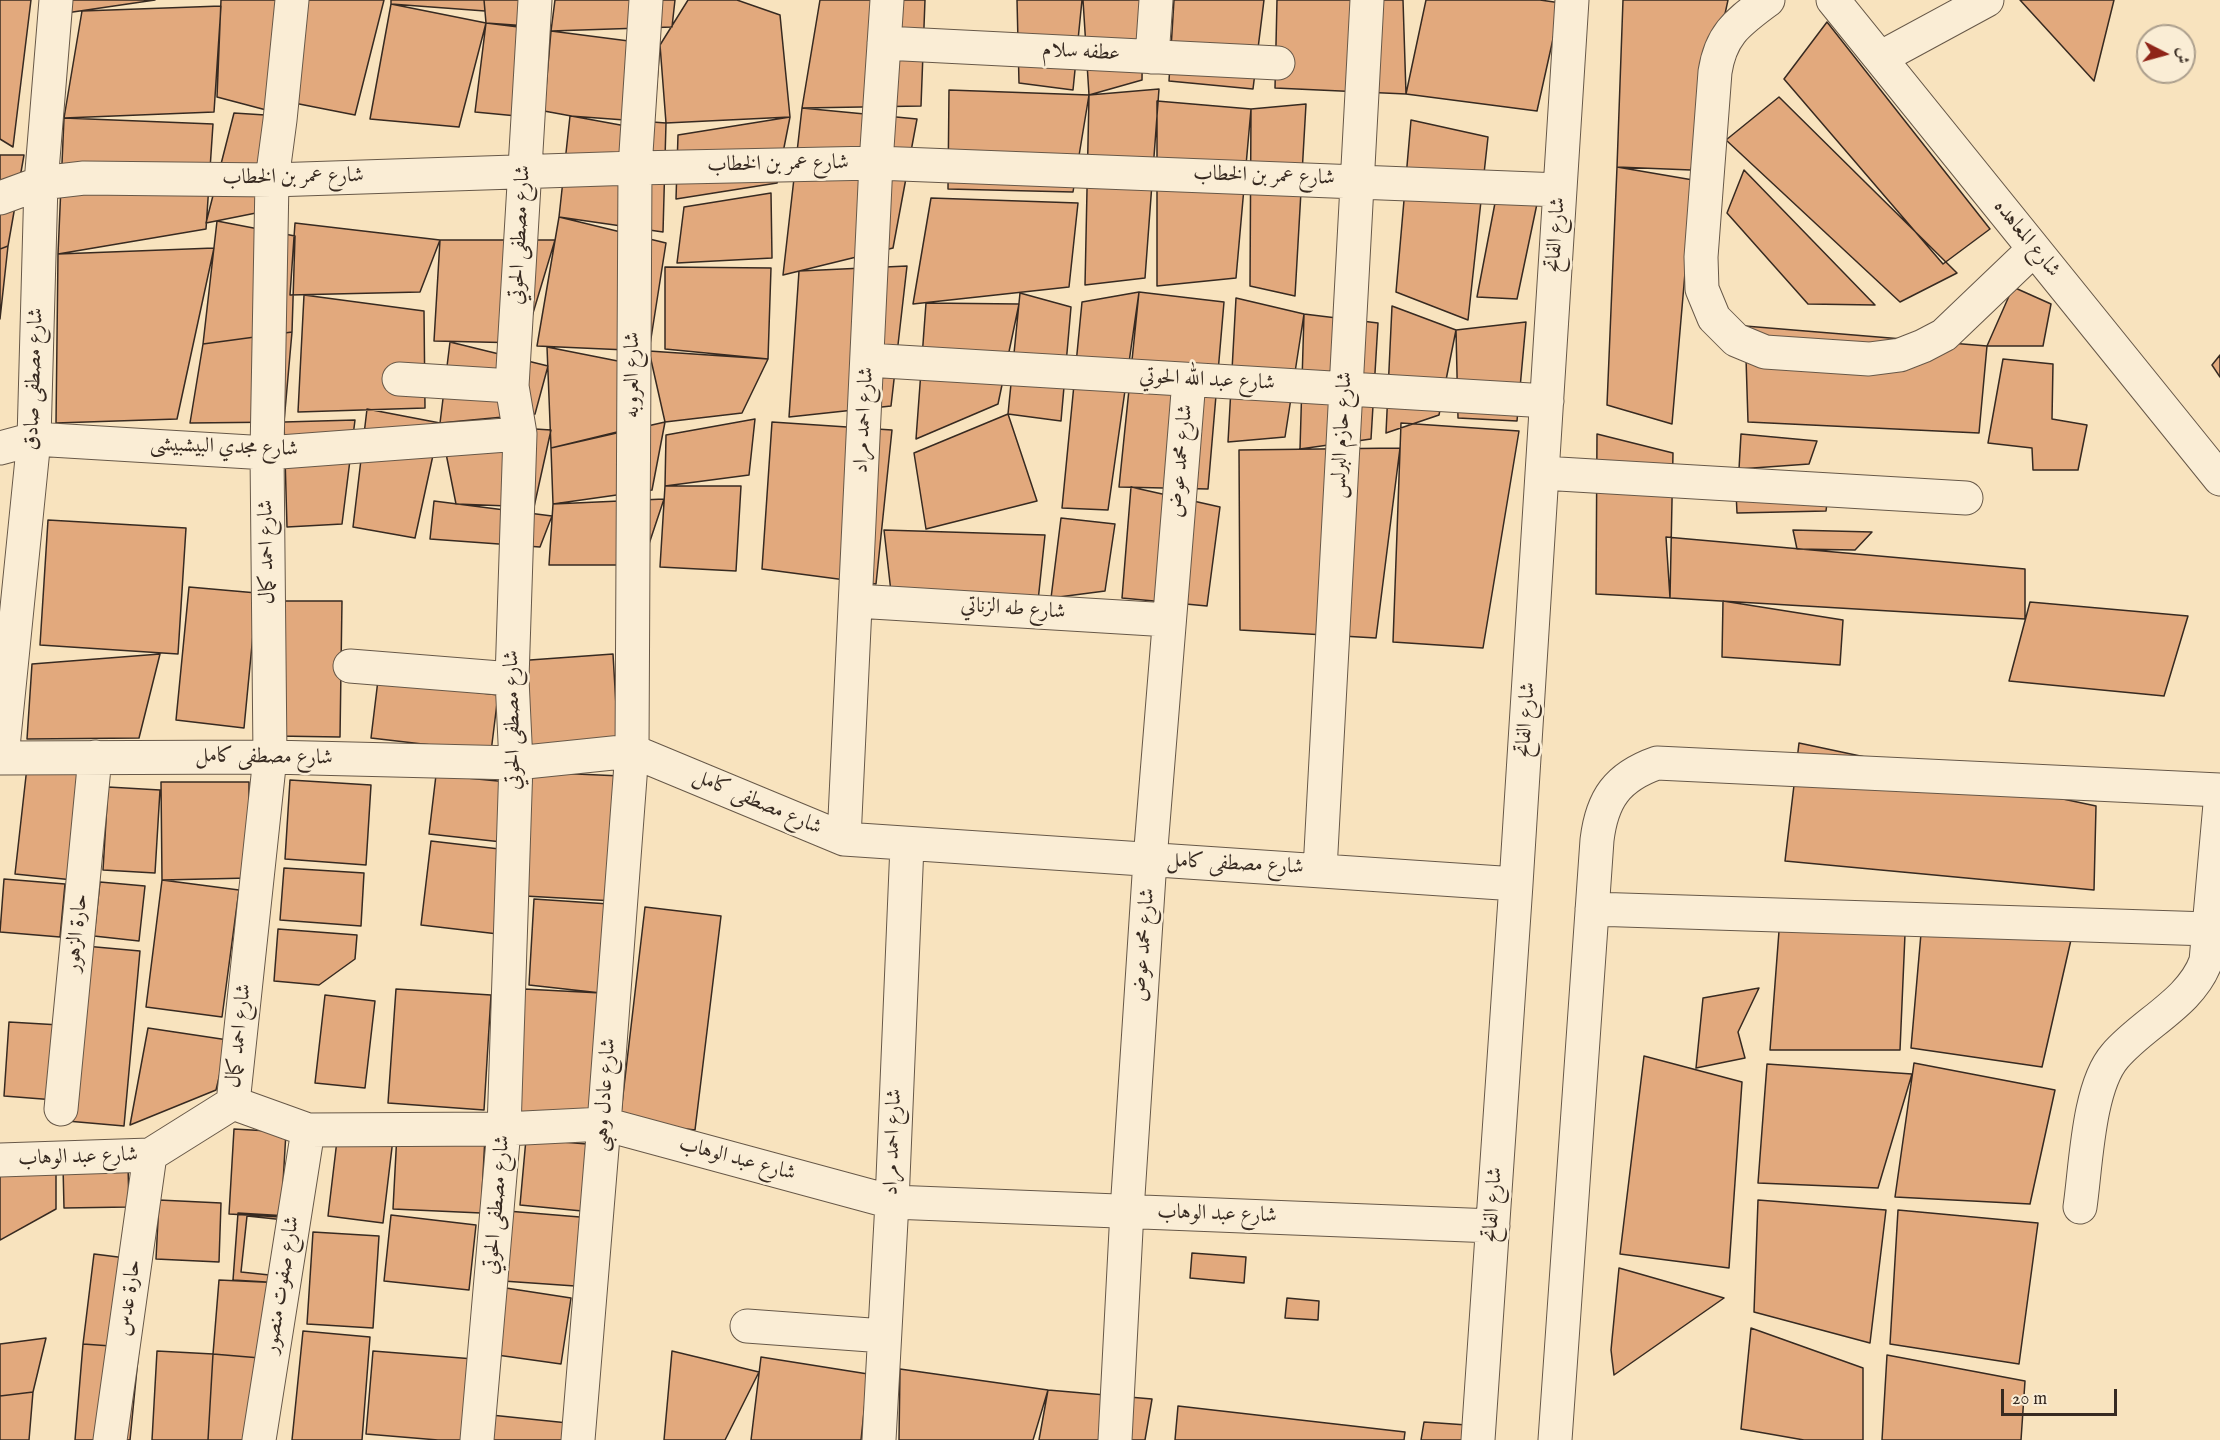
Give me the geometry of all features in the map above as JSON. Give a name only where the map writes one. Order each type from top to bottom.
[{"type":"street","name":"شارع مصطفى صادق","points":[[1,758],[34,439],[41,183],[56,0]]},
{"type":"street","name":"شارع احمد كمال","points":[[233,1103],[270,757],[267,453],[272,180],[292,0]]},
{"type":"street","name":"شارع مصطفى الحوتي","points":[[477,1440],[504,1128],[516,763],[512,679],[520,434],[512,386],[535,0]]},
{"type":"street","name":"شارع العروبه","points":[[632,750],[635,168],[646,0]]},
{"type":"street","name":"شارع احمد مراد","points":[[844,839],[876,164],[887,0]]},
{"type":"street","points":[[1152,57],[1156,0]]},
{"type":"street","name":"شارع حازم البرلس","points":[[1320,870],[1366,0]]},
{"type":"street","name":"شارع الفاتح","points":[[1478,1440],[1572,0]]},
{"type":"street","points":[[1768,0],[1735,25],[1724,40],[1718,54],[1715,72],[1701,257],[1702,289],[1714,318],[1736,340],[1765,352],[1869,359],[1900,355],[1944,335],[2034,249]]},
{"type":"street","name":"شارع المعاهده","points":[[1833,0],[2220,479]]},
{"type":"street","points":[[1880,58],[1980,2]]},
{"type":"street","name":"عطفه سلام","points":[[884,43],[1278,63]]},
{"type":"street","name":"شارع عمر بن الخطاب","points":[[0,198],[41,183],[84,178],[272,180],[635,168],[876,164],[1356,180],[1560,190]]},
{"type":"street","name":"شارع عبد الله الحوتي","points":[[867,360],[1546,401]]},
{"type":"street","points":[[399,379],[512,386]]},
{"type":"street","name":"شارع محمد عوض","points":[[1115,1440],[1127,1211],[1150,860],[1189,380]]},
{"type":"street","name":"شارع مجدي البيشبيشى","points":[[0,448],[34,439],[267,453],[520,434]]},
{"type":"street","points":[[1542,473],[1966,498]]},
{"type":"street","name":"شارع طه الزناتي","points":[[856,601],[1170,620]]},
{"type":"street","points":[[350,666],[512,679]]},
{"type":"street","name":"شارع مصطفى كامل","points":[[1,758],[270,757],[516,763],[632,750],[844,839],[1516,884]]},
{"type":"street","name":"شارع عادل وهبى","points":[[578,1440],[632,750]]},
{"type":"street","name":"حارة الزهور","points":[[61,1109],[95,757]]},
{"type":"street","points":[[1556,1440],[1599,821],[1606,803],[1616,788],[1641,768],[1657,764],[2220,790]]},
{"type":"street","points":[[2080,1207],[2097,1089],[2113,1057],[2195,983],[2206,961],[2220,804]]},
{"type":"street","name":"شارع احمد مراد","points":[[879,1440],[907,845]]},
{"type":"street","points":[[1593,909],[2209,929]]},
{"type":"street","name":"شارع عبد الوهاب","points":[[0,1160],[150,1155],[233,1103],[308,1130],[504,1128],[604,1124],[892,1202],[1493,1226]]},
{"type":"street","name":"شارع صفوت منصور","points":[[259,1440],[308,1130]]},
{"type":"street","name":"حارة عدس","points":[[110,1440],[150,1155]]},
{"type":"street","points":[[747,1326],[884,1336]]},
{"type":"building","points":[[0,0],[31,0],[13,147],[0,139]]},
{"type":"building","points":[[67,0],[155,0],[66,13]]},
{"type":"building","points":[[221,0],[280,0],[270,111],[217,97]]},
{"type":"building","points":[[299,0],[384,0],[355,115],[289,102]]},
{"type":"building","points":[[391,0],[484,0],[485,11],[391,4]]},
{"type":"building","points":[[484,0],[545,0],[542,27],[486,23]]},
{"type":"building","points":[[555,0],[675,0],[672,27],[551,31]]},
{"type":"building","points":[[688,0],[737,0],[780,15],[790,117],[666,123],[660,45]]},
{"type":"building","points":[[820,0],[925,0],[921,106],[802,108]]},
{"type":"building","points":[[1017,0],[1082,0],[1073,90],[1019,83]]},
{"type":"building","points":[[1083,0],[1143,0],[1142,80],[1089,95]]},
{"type":"building","points":[[1174,0],[1264,0],[1253,89],[1169,81]]},
{"type":"building","points":[[1277,0],[1403,0],[1406,94],[1275,88]]},
{"type":"building","points":[[1426,0],[1540,0],[1561,3],[1537,111],[1406,94]]},
{"type":"building","points":[[1623,0],[1728,0],[1691,170],[1617,167]]},
{"type":"building","points":[[2020,0],[2114,0],[2094,81]]},
{"type":"building","points":[[391,4],[486,23],[459,127],[370,119]]},
{"type":"building","points":[[221,6],[214,112],[64,118],[82,11]]},
{"type":"building","points":[[1827,22],[1990,229],[1943,264],[1784,79]]},
{"type":"building","points":[[486,23],[551,31],[538,118],[475,112]]},
{"type":"building","points":[[551,31],[660,45],[653,131],[544,111]]},
{"type":"building","points":[[1159,89],[1145,278],[1085,285],[1089,95]]},
{"type":"building","points":[[949,90],[1089,95],[1073,192],[948,189]]},
{"type":"building","points":[[1779,97],[1957,273],[1900,302],[1726,140]]},
{"type":"building","points":[[1157,101],[1251,109],[1236,278],[1157,286]]},
{"type":"building","points":[[1306,104],[1295,296],[1250,286],[1251,109]]},
{"type":"building","points":[[802,108],[917,119],[893,248],[783,275]]},
{"type":"building","points":[[234,113],[296,117],[256,213],[206,223]]},
{"type":"building","points":[[570,116],[666,123],[663,232],[559,217]]},
{"type":"building","points":[[790,117],[777,183],[676,199],[678,135]]},
{"type":"building","points":[[64,118],[213,124],[206,229],[58,254]]},
{"type":"building","points":[[1411,120],[1488,137],[1468,320],[1396,292]]},
{"type":"building","points":[[0,155],[24,155],[8,246],[0,249]]},
{"type":"building","points":[[1617,167],[1693,180],[1672,424],[1607,405]]},
{"type":"building","points":[[1744,170],[1875,305],[1808,304],[1727,213]]},
{"type":"building","points":[[771,193],[772,258],[677,263],[684,207]]},
{"type":"building","points":[[931,198],[1078,203],[1069,287],[913,304]]},
{"type":"building","points":[[1538,199],[1517,299],[1477,297],[1495,203]]},
{"type":"building","points":[[559,217],[666,243],[649,351],[537,346]]},
{"type":"building","points":[[217,221],[295,236],[292,332],[203,344]]},
{"type":"building","points":[[295,223],[440,240],[420,292],[290,295]]},
{"type":"building","points":[[440,240],[555,240],[524,343],[434,341]]},
{"type":"building","points":[[8,246],[0,319],[0,249]]},
{"type":"building","points":[[214,248],[177,419],[56,423],[58,254]]},
{"type":"building","points":[[907,266],[891,406],[789,417],[799,271]]},
{"type":"building","points":[[665,267],[771,268],[768,359],[665,349]]},
{"type":"building","points":[[2013,287],[2051,304],[2043,346],[1987,346]]},
{"type":"building","points":[[1139,292],[1224,302],[1208,489],[1119,487]]},
{"type":"building","points":[[1139,292],[1108,510],[1062,508],[1082,302]]},
{"type":"building","points":[[1020,293],[1071,307],[1061,421],[1008,414]]},
{"type":"building","points":[[304,295],[424,311],[425,408],[298,412]]},
{"type":"building","points":[[1236,298],[1304,314],[1285,437],[1228,442]]},
{"type":"building","points":[[926,303],[1019,304],[998,404],[916,439]]},
{"type":"building","points":[[1392,306],[1456,330],[1439,415],[1386,433]]},
{"type":"building","points":[[1304,314],[1378,323],[1371,439],[1300,449]]},
{"type":"building","points":[[1526,322],[1517,421],[1458,418],[1456,330]]},
{"type":"building","points":[[1745,326],[1987,346],[1979,433],[1748,422]]},
{"type":"building","points":[[292,332],[284,422],[190,423],[203,344]]},
{"type":"building","points":[[450,342],[548,366],[535,414],[440,423]]},
{"type":"building","points":[[547,347],[643,366],[646,425],[551,448]]},
{"type":"building","points":[[649,351],[768,359],[742,413],[665,422]]},
{"type":"building","points":[[2220,355],[2220,377],[2212,365]]},
{"type":"building","points":[[2003,359],[2053,364],[2052,419],[2087,425],[2078,470],[2033,470],[2032,448],[1988,443]]},
{"type":"building","points":[[367,409],[440,423],[415,538],[353,527]]},
{"type":"building","points":[[1008,414],[1037,501],[926,529],[914,453]]},
{"type":"building","points":[[755,419],[749,475],[665,486],[666,435]]},
{"type":"building","points":[[355,420],[342,524],[287,527],[284,422]]},
{"type":"building","points":[[665,422],[652,490],[553,504],[551,448]]},
{"type":"building","points":[[772,422],[892,430],[876,584],[762,569]]},
{"type":"building","points":[[440,423],[551,430],[534,507],[456,504]]},
{"type":"building","points":[[1401,423],[1519,431],[1483,648],[1393,642]]},
{"type":"building","points":[[1597,434],[1673,453],[1670,598],[1596,594]]},
{"type":"building","points":[[1741,434],[1817,441],[1809,464],[1739,469]]},
{"type":"building","points":[[1400,448],[1376,638],[1240,630],[1239,450]]},
{"type":"building","points":[[665,486],[741,486],[736,571],[660,567]]},
{"type":"building","points":[[1131,487],[1220,507],[1207,606],[1122,598]]},
{"type":"building","points":[[1736,492],[1828,495],[1826,511],[1737,513]]},
{"type":"building","points":[[664,499],[642,565],[549,565],[553,504]]},
{"type":"building","points":[[434,501],[552,516],[540,547],[430,539]]},
{"type":"building","points":[[1061,518],[1115,524],[1105,591],[1051,598]]},
{"type":"building","points":[[48,520],[186,528],[178,654],[40,645]]},
{"type":"building","points":[[884,530],[1045,535],[1038,601],[891,592]]},
{"type":"building","points":[[1793,530],[1872,532],[1855,550],[1797,549]]},
{"type":"building","points":[[1666,537],[2025,569],[2025,619],[1670,598]]},
{"type":"building","points":[[189,587],[257,593],[244,728],[176,720]]},
{"type":"building","points":[[278,601],[342,601],[340,737],[276,736]]},
{"type":"building","points":[[1723,601],[1843,620],[1840,665],[1722,657]]},
{"type":"building","points":[[2030,602],[2188,616],[2164,696],[2009,681]]},
{"type":"building","points":[[160,654],[139,738],[27,739],[32,664]]},
{"type":"building","points":[[613,654],[618,740],[522,747],[516,661]]},
{"type":"building","points":[[378,680],[498,695],[491,752],[371,738]]},
{"type":"building","points":[[1799,743],[2096,806],[2094,890],[1785,861]]},
{"type":"building","points":[[27,767],[85,773],[73,880],[15,874]]},
{"type":"building","points":[[532,772],[621,776],[614,901],[525,896]]},
{"type":"building","points":[[436,775],[508,782],[502,842],[429,834]]},
{"type":"building","points":[[290,780],[371,785],[366,865],[285,859]]},
{"type":"building","points":[[161,782],[249,782],[249,878],[162,880]]},
{"type":"building","points":[[108,787],[160,790],[155,873],[103,870]]},
{"type":"building","points":[[431,841],[508,850],[498,934],[421,925]]},
{"type":"building","points":[[284,868],[364,873],[361,926],[280,920]]},
{"type":"building","points":[[4,879],[65,884],[60,937],[0,932]]},
{"type":"building","points":[[162,880],[239,890],[222,1017],[146,1007]]},
{"type":"building","points":[[100,882],[145,886],[139,941],[94,936]]},
{"type":"building","points":[[534,899],[609,904],[601,993],[529,985]]},
{"type":"building","points":[[645,907],[721,916],[695,1130],[620,1121]]},
{"type":"building","points":[[1922,922],[2073,931],[2042,1067],[1911,1048]]},
{"type":"building","points":[[278,929],[357,935],[355,959],[319,985],[274,981]]},
{"type":"building","points":[[1779,931],[1905,934],[1900,1050],[1770,1050]]},
{"type":"building","points":[[85,946],[140,951],[124,1126],[67,1121]]},
{"type":"building","points":[[1759,988],[1738,1032],[1745,1058],[1696,1068],[1703,998]]},
{"type":"building","points":[[396,989],[491,995],[484,1110],[388,1103]]},
{"type":"building","points":[[524,989],[601,993],[594,1120],[518,1115]]},
{"type":"building","points":[[325,995],[375,1001],[365,1088],[315,1083]]},
{"type":"building","points":[[9,1022],[60,1025],[55,1100],[4,1096]]},
{"type":"building","points":[[148,1028],[228,1040],[216,1090],[130,1125]]},
{"type":"building","points":[[1644,1056],[1742,1082],[1729,1268],[1620,1254]]},
{"type":"building","points":[[1914,1063],[2055,1090],[2030,1204],[1895,1197]]},
{"type":"building","points":[[1767,1064],[1912,1074],[1878,1188],[1758,1183]]},
{"type":"building","points":[[234,1129],[286,1132],[281,1217],[229,1214]]},
{"type":"building","points":[[338,1132],[393,1139],[383,1223],[328,1216]]},
{"type":"building","points":[[397,1133],[485,1137],[481,1213],[393,1209]]},
{"type":"building","points":[[526,1139],[587,1144],[582,1211],[520,1205]]},
{"type":"building","points":[[128,1164],[129,1207],[64,1208],[63,1166]]},
{"type":"building","points":[[56,1167],[56,1209],[0,1240],[0,1168]]},
{"type":"building","points":[[159,1200],[221,1203],[219,1262],[156,1259]]},
{"type":"building","points":[[1758,1200],[1886,1210],[1870,1343],[1754,1312]]},
{"type":"building","points":[[1898,1210],[2038,1223],[2019,1364],[1890,1344]]},
{"type":"building","points":[[507,1211],[580,1217],[575,1286],[503,1281]]},
{"type":"building","points":[[238,1213],[288,1216],[283,1283],[233,1280]]},
{"type":"building","points":[[391,1215],[476,1225],[469,1290],[384,1281]]},
{"type":"building","points":[[247,1216],[285,1220],[279,1276],[241,1272]]},
{"type":"building","points":[[313,1232],[379,1236],[373,1328],[307,1324]]},
{"type":"building","points":[[1192,1253],[1246,1257],[1244,1283],[1190,1278]]},
{"type":"building","points":[[94,1254],[150,1261],[139,1348],[83,1344]]},
{"type":"building","points":[[1619,1268],[1724,1298],[1614,1375],[1611,1350]]},
{"type":"building","points":[[219,1280],[283,1283],[272,1359],[213,1354]]},
{"type":"building","points":[[506,1288],[571,1298],[561,1364],[497,1355]]},
{"type":"building","points":[[1287,1298],[1319,1301],[1318,1320],[1285,1318]]},
{"type":"building","points":[[1751,1328],[1863,1368],[1863,1440],[1804,1440],[1741,1429]]},
{"type":"building","points":[[303,1331],[370,1337],[362,1440],[292,1440]]},
{"type":"building","points":[[46,1338],[33,1392],[0,1396],[0,1344]]},
{"type":"building","points":[[83,1344],[139,1348],[130,1440],[75,1440]]},
{"type":"building","points":[[157,1351],[213,1354],[208,1440],[152,1440]]},
{"type":"building","points":[[373,1351],[474,1359],[468,1440],[366,1434]]},
{"type":"building","points":[[672,1351],[759,1372],[725,1440],[664,1440]]},
{"type":"building","points":[[213,1354],[272,1359],[266,1440],[208,1440]]},
{"type":"building","points":[[1887,1355],[2025,1381],[2021,1440],[1882,1440]]},
{"type":"building","points":[[761,1357],[868,1374],[861,1440],[751,1440]]},
{"type":"building","points":[[900,1369],[1048,1390],[1033,1440],[899,1440]]},
{"type":"building","points":[[1048,1390],[1152,1399],[1145,1440],[1039,1440]]},
{"type":"building","points":[[33,1392],[29,1440],[0,1440],[0,1396]]},
{"type":"building","points":[[1178,1406],[1405,1432],[1404,1440],[1175,1440]]},
{"type":"building","points":[[491,1415],[568,1423],[566,1440],[488,1440]]},
{"type":"building","points":[[1424,1422],[1467,1425],[1466,1440],[1421,1440]]}]
